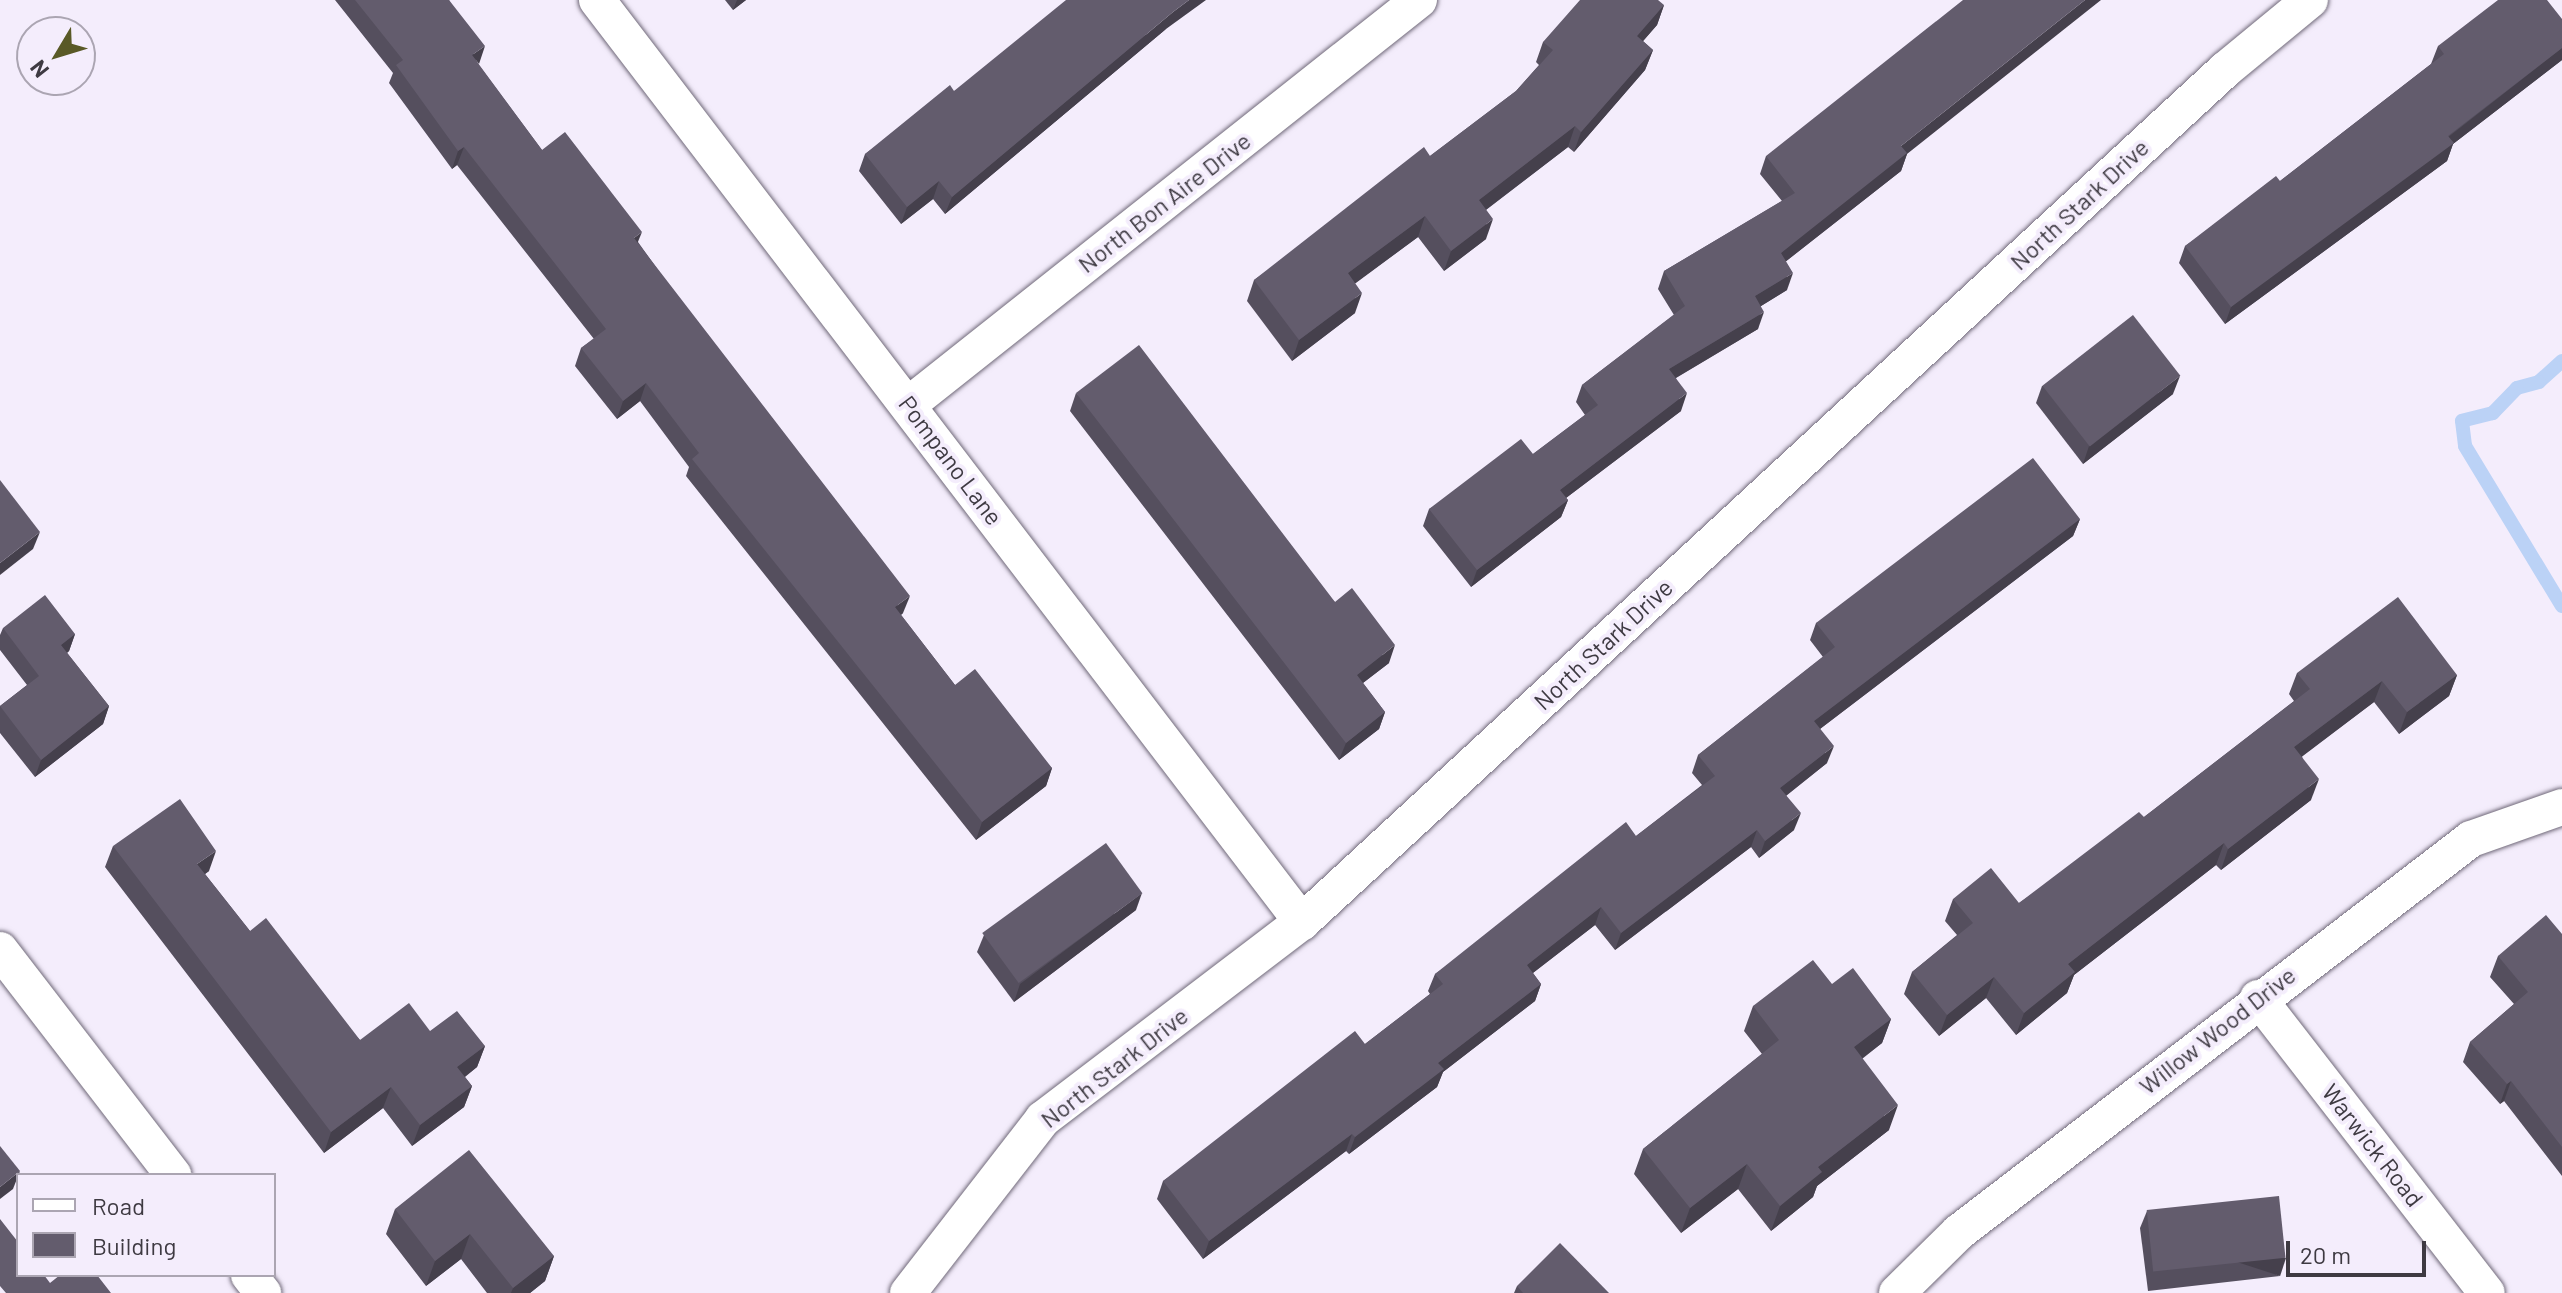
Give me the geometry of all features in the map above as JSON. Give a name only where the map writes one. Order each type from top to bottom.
[{"type":"street","name":"Pompano Lane","points":[[597,0],[1302,922]]},
{"type":"street","name":"North Bon Aire Drive","points":[[908,405],[1419,0]]},
{"type":"street","name":"North Stark Drive","points":[[908,1293],[1043,1119],[1302,922],[2225,70],[2310,0]]},
{"type":"street","name":"Willow Wood Drive","points":[[1897,1293],[1959,1232],[2258,998],[2471,839],[2562,807]]},
{"type":"street","points":[[0,950],[171,1173]]},
{"type":"street","name":"Warwick Road","points":[[2258,998],[2487,1293]]},
{"type":"street","points":[[251,1277],[263,1293]]},
{"type":"building","points":[[355,0],[449,0],[485,46],[472,55],[542,150],[565,132],[642,232],[634,238],[910,596],[895,607],[955,685],[975,669],[1052,768],[982,822],[692,459],[699,453],[646,383],[623,401],[581,348],[606,329],[464,147],[458,151],[396,65],[403,60]]},
{"type":"building","points":[[1066,0],[1189,0],[952,197],[939,181],[907,207],[865,154],[950,85],[954,91]]},
{"type":"building","points":[[1580,0],[1658,0],[1664,5],[1637,36],[1653,50],[1581,132],[1575,126],[1479,200],[1493,219],[1451,251],[1425,216],[1348,273],[1362,293],[1299,340],[1254,280],[1424,147],[1430,156],[1516,91],[1553,50],[1543,42]]},
{"type":"building","points":[[1963,0],[2085,0],[1901,146],[1907,153],[1781,253],[1793,273],[1755,296],[1764,312],[1669,369],[1687,393],[1560,490],[1568,500],[1477,570],[1429,509],[1521,439],[1533,454],[1598,405],[1582,385],[1685,306],[1664,271],[1795,193],[1766,156]]},
{"type":"building","points":[[2498,0],[2547,0],[2562,19],[2562,48],[2448,136],[2454,143],[2231,307],[2185,246],[2276,176],[2280,181],[2444,54],[2438,46]]},
{"type":"building","points":[[2133,315],[2180,376],[2090,446],[2042,386]]},
{"type":"building","points":[[1139,345],[1335,602],[1352,588],[1395,645],[1357,675],[1385,712],[1346,743],[1076,393]]},
{"type":"building","points":[[2033,458],[2080,519],[1814,721],[1834,746],[1780,788],[1801,813],[1765,841],[1757,830],[1621,933],[1601,907],[1527,965],[1541,984],[1438,1063],[1444,1069],[1209,1241],[1163,1181],[1355,1031],[1365,1044],[1443,984],[1435,974],[1626,822],[1636,836],[1715,776],[1698,755],[1835,647],[1816,623]]},
{"type":"building","points":[[0,480],[40,532],[0,563]]},
{"type":"building","points":[[45,595],[75,634],[61,645],[109,706],[41,760],[0,706],[39,676],[3,628]]},
{"type":"building","points":[[2398,597],[2457,675],[2407,712],[2382,681],[2294,747],[2319,779],[2228,849],[2224,843],[2068,964],[2075,972],[2024,1013],[1994,977],[1947,1015],[1912,972],[1973,923],[1953,899],[1991,868],[2019,903],[2139,812],[2144,817],[2310,689],[2297,673]]},
{"type":"building","points":[[180,799],[216,851],[197,864],[250,931],[266,918],[360,1040],[409,1003],[430,1031],[457,1011],[485,1046],[457,1067],[472,1086],[420,1125],[391,1087],[331,1132],[113,846]]},
{"type":"building","points":[[1106,843],[1142,893],[1019,983],[982,933]]},
{"type":"building","points":[[2546,915],[2562,934],[2562,1147],[2511,1081],[2507,1084],[2470,1042],[2528,992],[2498,956]]},
{"type":"building","points":[[1813,960],[1832,984],[1853,968],[1891,1019],[1854,1047],[1898,1105],[1818,1167],[1822,1172],[1780,1206],[1747,1164],[1690,1208],[1643,1149],[1779,1040],[1753,1006]]},
{"type":"building","points":[[0,1146],[20,1171],[0,1187]]},
{"type":"building","points":[[469,1150],[554,1256],[513,1288],[470,1234],[435,1261],[395,1209]]},
{"type":"building","points":[[2279,1196],[2285,1258],[2153,1272],[2147,1210]]},
{"type":"building","points":[[0,1219],[16,1239],[16,1277],[46,1277],[50,1283],[58,1277],[99,1277],[111,1293],[6,1293],[0,1286]]},
{"type":"building","points":[[1560,1243],[1609,1293],[1523,1293],[1517,1286]]},
{"type":"waterway","points":[[2562,361],[2539,382],[2517,388],[2493,413],[2462,421],[2465,446],[2562,606]]}]
